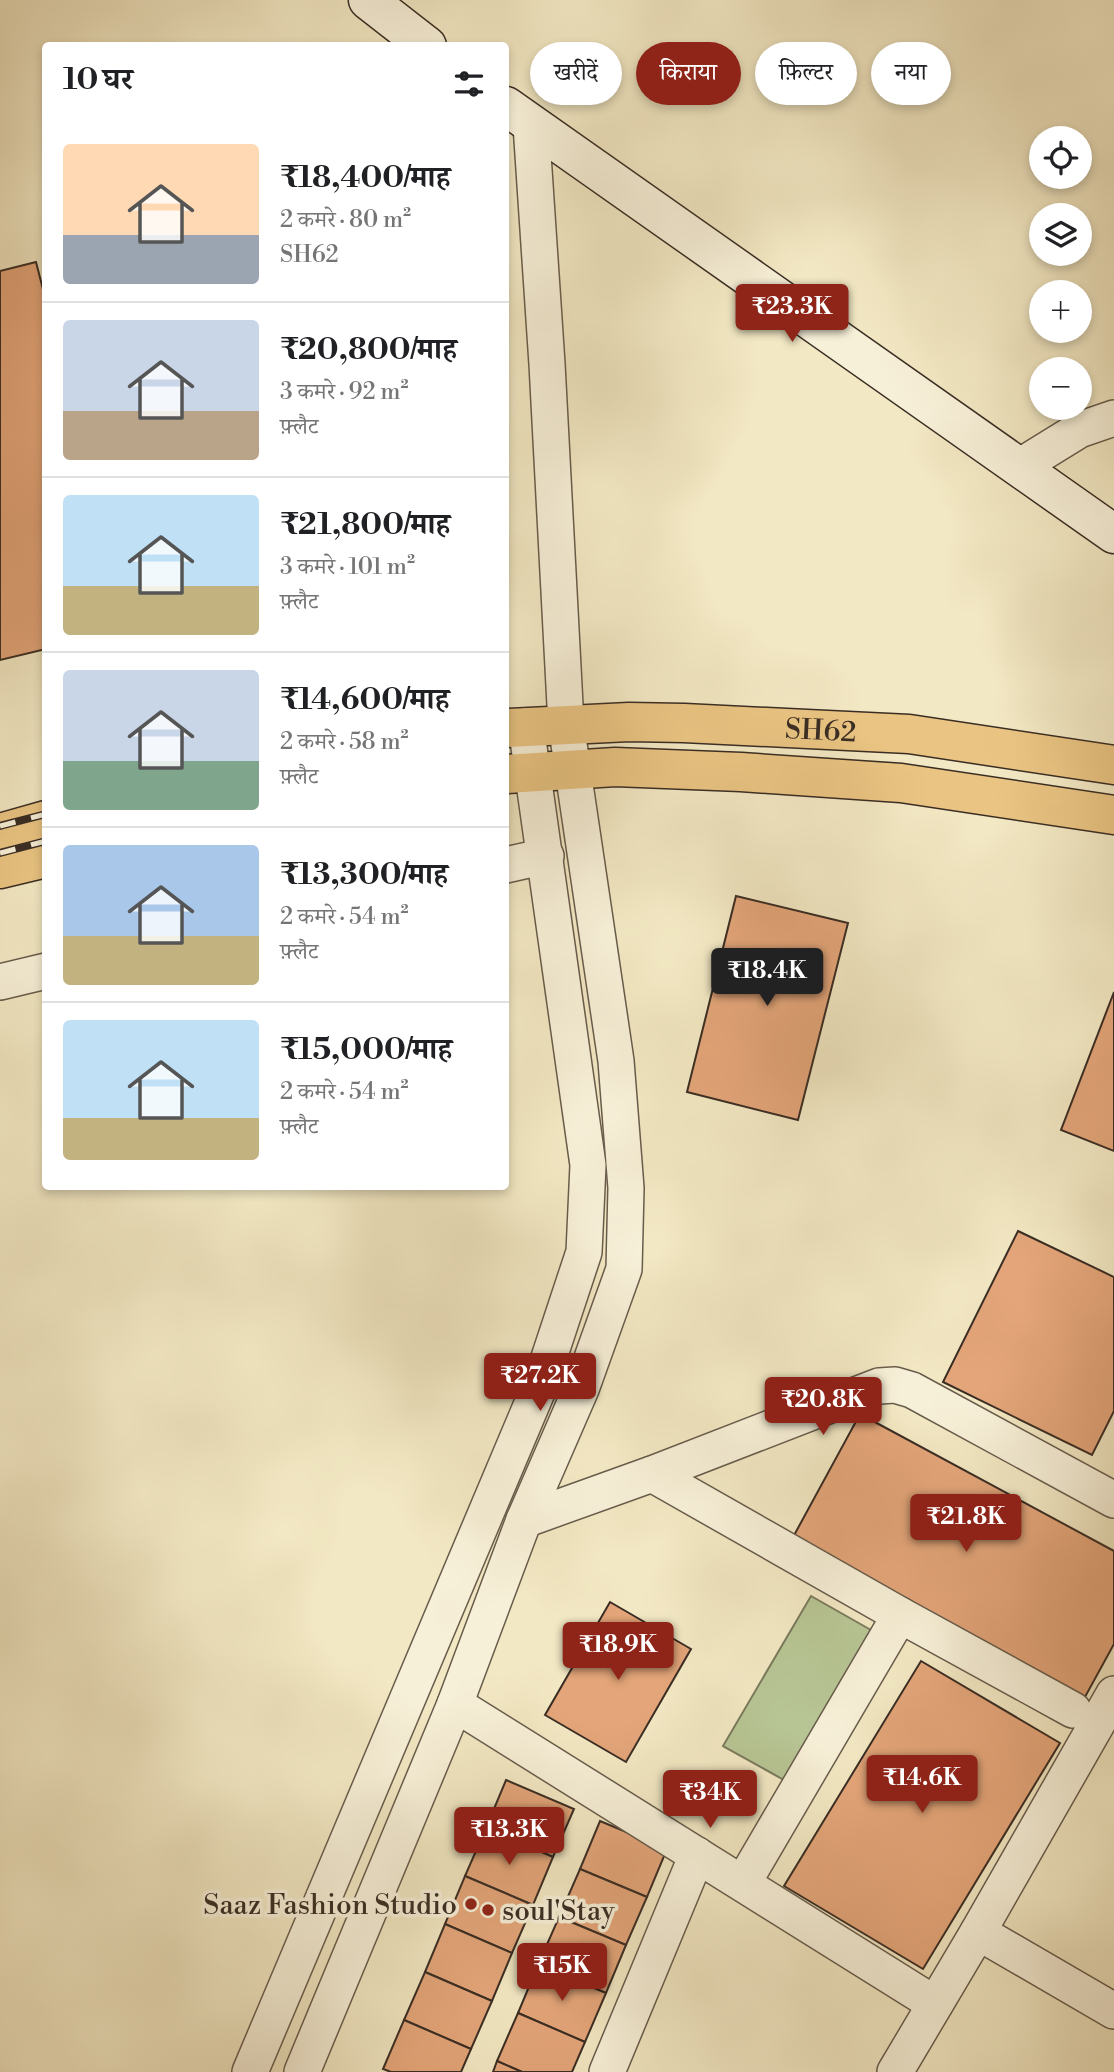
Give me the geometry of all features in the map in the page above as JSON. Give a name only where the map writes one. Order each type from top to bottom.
[{"type":"main road","points":[[368,0],[422,42]]},
{"type":"main road","points":[[518,116],[1114,534]]},
{"type":"main road","name":"SH62","points":[[516,727],[629,722],[909,734],[1114,765]]},
{"type":"main road","name":"SH62","points":[[519,773],[572,769],[659,768],[901,783],[1114,815]]},
{"type":"main road","points":[[0,833],[42,821]]},
{"type":"main road","points":[[0,869],[42,859]]},
{"type":"street","points":[[302,2072],[455,1704],[524,1520],[581,1389],[624,1269],[625,1188],[616,1061],[566,724],[547,364],[518,116]]},
{"type":"street","points":[[1019,467],[1079,430],[1114,418]]},
{"type":"street","points":[[250,2072],[535,1397],[584,1252],[588,1165],[546,856],[519,773],[516,727]]},
{"type":"street","points":[[509,864],[546,856]]},
{"type":"street","points":[[0,982],[42,972]]},
{"type":"street","points":[[524,1520],[652,1474],[878,1386],[895,1385],[912,1390],[1114,1500]]},
{"type":"street","points":[[652,1474],[900,1615],[1091,1734]]},
{"type":"street","points":[[743,1883],[900,1615]]},
{"type":"street","points":[[895,2072],[1114,1694]]},
{"type":"street","points":[[455,1704],[935,2004]]},
{"type":"street","points":[[607,2072],[697,1855]]},
{"type":"street","points":[[978,1932],[1114,2011]]},
{"type":"green space","points":[[811,1596],[871,1630],[784,1780],[723,1746]]},
{"type":"building","points":[[36,262],[42,285],[42,650],[0,660],[0,271]]},
{"type":"building","points":[[736,896],[848,923],[798,1120],[687,1092]]},
{"type":"building","points":[[1114,992],[1114,1151],[1061,1130]]},
{"type":"building","points":[[1018,1231],[1114,1277],[1114,1411],[1092,1455],[943,1382]]},
{"type":"building","points":[[860,1414],[1114,1551],[1114,1644],[1085,1697],[792,1539]]},
{"type":"building","points":[[610,1602],[691,1649],[626,1762],[545,1715]]},
{"type":"building","points":[[921,1661],[1060,1743],[923,1969],[784,1886]]},
{"type":"building","points":[[506,1780],[574,1809],[553,1857],[486,1828]]},
{"type":"building","points":[[600,1821],[667,1849],[647,1897],[580,1869]]},
{"type":"building","points":[[486,1828],[553,1857],[533,1905],[465,1876]]},
{"type":"building","points":[[580,1869],[647,1897],[626,1945],[559,1917]]},
{"type":"building","points":[[465,1876],[533,1905],[512,1953],[445,1924]]},
{"type":"building","points":[[559,1917],[626,1945],[606,1993],[538,1965]]},
{"type":"building","points":[[445,1924],[512,1953],[492,2001],[425,1972]]},
{"type":"building","points":[[538,1965],[606,1993],[585,2042],[518,2013]]},
{"type":"building","points":[[425,1972],[492,2001],[471,2049],[404,2020]]},
{"type":"building","points":[[518,2013],[585,2042],[572,2072],[522,2072],[497,2061]]},
{"type":"building","points":[[404,2020],[471,2049],[461,2072],[391,2072],[383,2069]]},
{"type":"building","points":[[497,2061],[522,2072],[493,2072]]},
{"type":"railway","points":[[0,826],[42,815]]},
{"type":"railway","points":[[0,853],[42,842]]},
{"type":"place","name":"Saaz Fashion Studio","points":[[471,1904]]},
{"type":"place","name":"soul'Stay","points":[[488,1910]]}]
